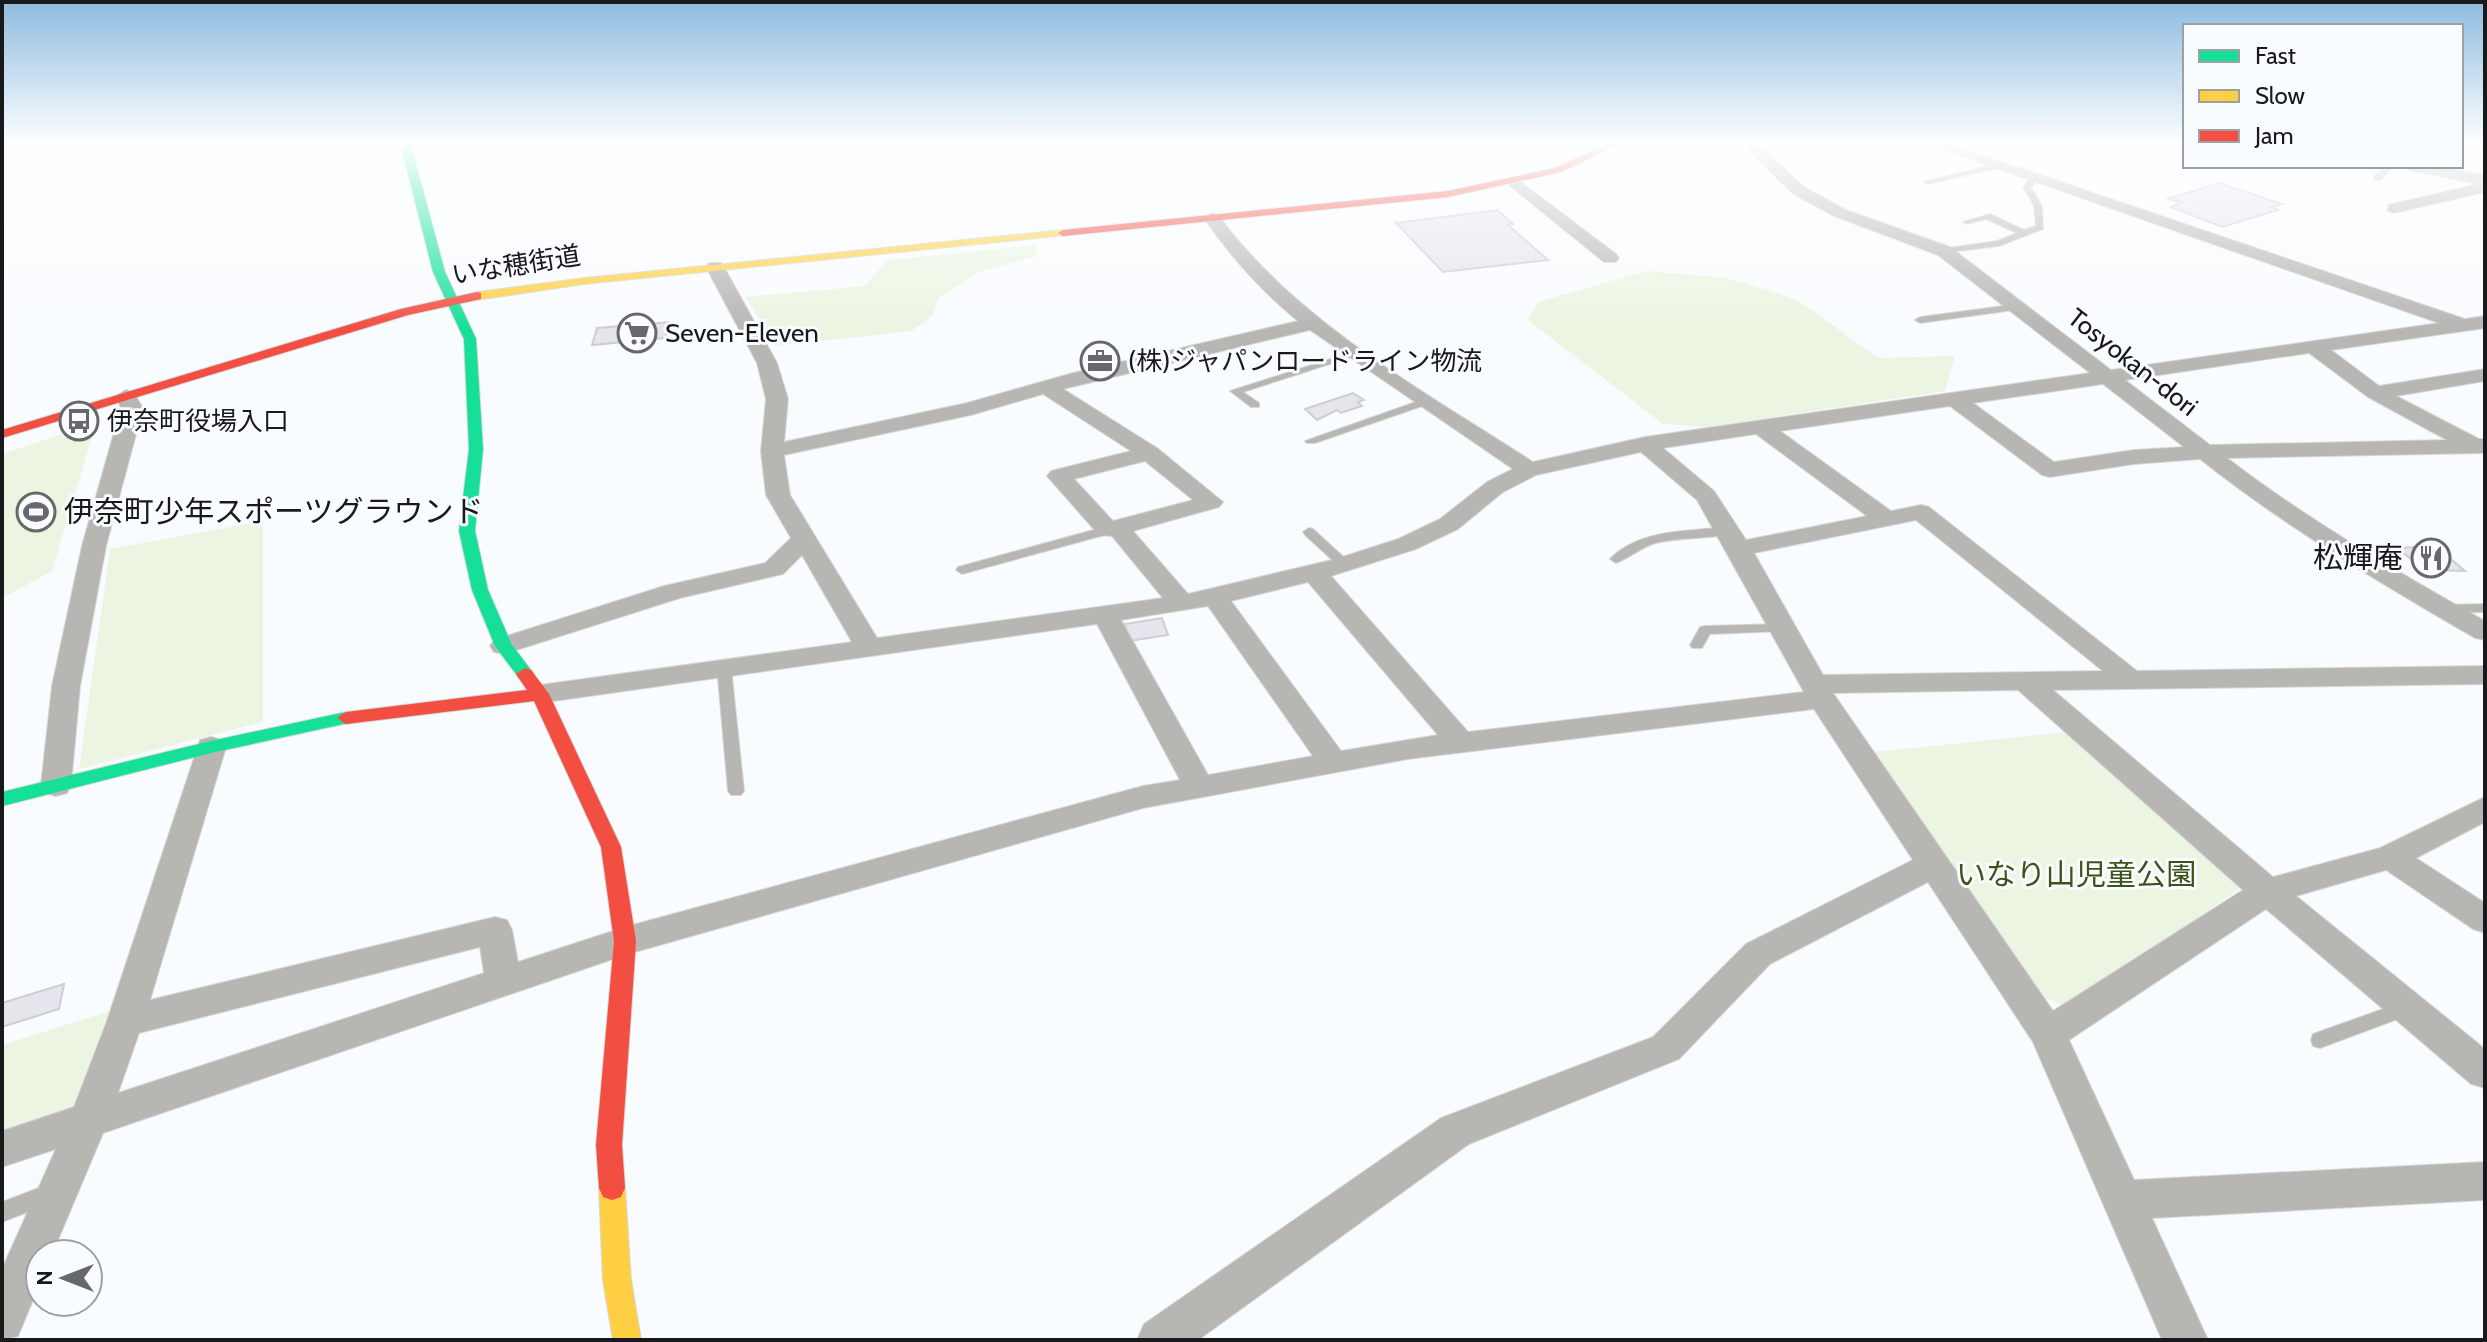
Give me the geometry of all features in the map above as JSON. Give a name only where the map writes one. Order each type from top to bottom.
[{"type":"street","points":[[421,205],[439,272],[470,339],[476,449],[467,531],[480,590],[504,646],[540,694],[611,847],[625,941],[609,1145],[617,1280],[627,1340]]},
{"type":"street","name":"いな穂街道","points":[[2,434],[452,300],[556,284],[1344,205]]},
{"type":"street","points":[[1543,205],[1610,258]]},
{"type":"street","name":"Tosyokan-dori","points":[[1825,205],[1944,251],[2264,498],[2485,632]]},
{"type":"street","points":[[2109,205],[2485,332]]},
{"type":"street","points":[[2394,208],[2409,205]]},
{"type":"street","points":[[1212,218],[1250,269],[1312,324],[1529,470]]},
{"type":"street","points":[[715,267],[767,363],[777,399],[772,451],[778,495],[869,647]]},
{"type":"street","points":[[2,799],[211,747],[348,718],[540,694],[1215,597],[1345,565],[1407,544],[1449,524],[1495,487],[1529,470],[1645,444],[2107,375],[2316,349],[2485,322]]},
{"type":"street","points":[[772,451],[971,409],[1046,387],[1312,324]]},
{"type":"street","points":[[2316,349],[2375,393],[2482,449]]},
{"type":"street","points":[[2375,393],[2485,375]]},
{"type":"street","points":[[1046,387],[1149,453],[1211,502],[1113,529]]},
{"type":"street","points":[[56,785],[66,686],[84,593],[102,514],[132,408],[126,396]]},
{"type":"street","points":[[1953,398],[2050,470],[2134,457],[2205,452],[2482,449]]},
{"type":"street","points":[[1760,427],[1887,519]]},
{"type":"street","points":[[1645,444],[1706,496],[1818,691],[2048,1034],[2185,1340]]},
{"type":"street","points":[[1149,453],[1059,476],[1180,601]]},
{"type":"street","points":[[1734,540],[1921,512],[2130,679]]},
{"type":"street","points":[[504,646],[673,592],[774,569],[803,540]]},
{"type":"street","points":[[1314,573],[1460,742]]},
{"type":"street","points":[[1215,597],[1333,762]]},
{"type":"street","points":[[1105,615],[1199,787]]},
{"type":"street","points":[[2,1149],[625,941],[1143,797],[1460,742],[1818,691],[2025,681],[2485,675]]},
{"type":"street","points":[[2025,681],[2267,891],[2485,1072]]},
{"type":"street","points":[[2,1320],[89,1120],[125,1021],[211,747]]},
{"type":"street","points":[[2048,1034],[2267,891],[2390,857],[2485,808]]},
{"type":"street","points":[[2390,857],[2485,920]]},
{"type":"street","points":[[1160,1340],[1455,1131],[1666,1048],[1758,954],[1934,864]]},
{"type":"street","points":[[125,1021],[495,930],[503,981]]},
{"type":"street","points":[[2121,1200],[2485,1181]]},
{"type":"lane","points":[[1944,251],[1999,243],[2026,234],[2040,227],[2037,205]]},
{"type":"lane","points":[[1967,222],[1987,216],[2026,234]]},
{"type":"lane","points":[[1920,320],[2018,307]]},
{"type":"lane","points":[[1255,405],[1235,391],[1356,354]]},
{"type":"lane","points":[[1311,441],[1427,401]]},
{"type":"lane","points":[[962,570],[1113,529]]},
{"type":"lane","points":[[1309,532],[1345,565]]},
{"type":"lane","points":[[1616,559],[1624,551],[1665,538],[1734,540]]},
{"type":"lane","points":[[2444,609],[2485,608]]},
{"type":"lane","points":[[1697,645],[1705,630],[1783,628]]},
{"type":"lane","points":[[724,667],[736,791]]},
{"type":"lane","points":[[2320,1040],[2408,1008]]},
{"type":"lane","points":[[2,1212],[57,1190]]},
{"type":"green space","points":[[1036,245],[1036,256],[977,273],[938,299],[932,316],[912,331],[775,346],[746,297],[865,286],[887,260]]},
{"type":"green space","points":[[1646,271],[1727,278],[1778,293],[1802,303],[1878,358],[1955,356],[1945,391],[1708,427],[1663,424],[1528,320],[1538,302]]},
{"type":"green space","name":"伊奈町少年スポーツグラウンド","points":[[96,423],[52,571],[2,598],[2,454]]},
{"type":"green space","points":[[263,521],[263,722],[79,769],[110,549]]},
{"type":"green space","name":"いなり山児童公園","points":[[2069,732],[2242,887],[2069,1007],[2029,992],[1874,752]]},
{"type":"green space","points":[[113,1010],[80,1115],[2,1138],[2,1045]]},
{"type":"building","points":[[2280,205],[2272,207],[2278,210],[2222,227],[2171,207]]},
{"type":"building","points":[[1497,210],[1513,224],[1508,225],[1548,260],[1443,272],[1396,223]]},
{"type":"building","points":[[670,322],[665,338],[592,345],[597,328]]},
{"type":"building","points":[[1353,393],[1364,400],[1358,402],[1362,406],[1341,413],[1337,410],[1317,420],[1305,409]]},
{"type":"building","points":[[2435,546],[2465,571],[2425,570],[2397,548]]},
{"type":"building","points":[[1162,618],[1168,635],[1130,641],[1125,624]]},
{"type":"building","points":[[64,984],[59,1009],[2,1027],[2,1003]]},
{"type":"traffic: fast","points":[[421,205],[439,272],[470,339],[476,449],[467,531],[480,590],[504,646],[525,674]]},
{"type":"traffic: fast","points":[[2,799],[211,747],[346,718]]},
{"type":"traffic: slow","points":[[477,296],[584,281],[1063,233]]},
{"type":"traffic: slow","points":[[612,1188],[617,1280],[627,1340]]},
{"type":"traffic: jam","points":[[1063,233],[1343,205]]},
{"type":"traffic: jam","points":[[2,434],[405,312],[477,296]]},
{"type":"traffic: jam","points":[[525,674],[540,694],[611,847],[625,941],[609,1145],[612,1188]]},
{"type":"traffic: jam","points":[[346,718],[540,694]]},
{"type":"place","name":"Seven-Eleven","points":[[637,333]]},
{"type":"place","name":"(株)ジャパンロードライン物流","points":[[1100,361]]},
{"type":"place","name":"伊奈町役場入口","points":[[79,421]]},
{"type":"place","name":"伊奈町少年スポーツグラウンド","points":[[36,512]]},
{"type":"place","name":"松輝庵","points":[[2431,558]]}]
